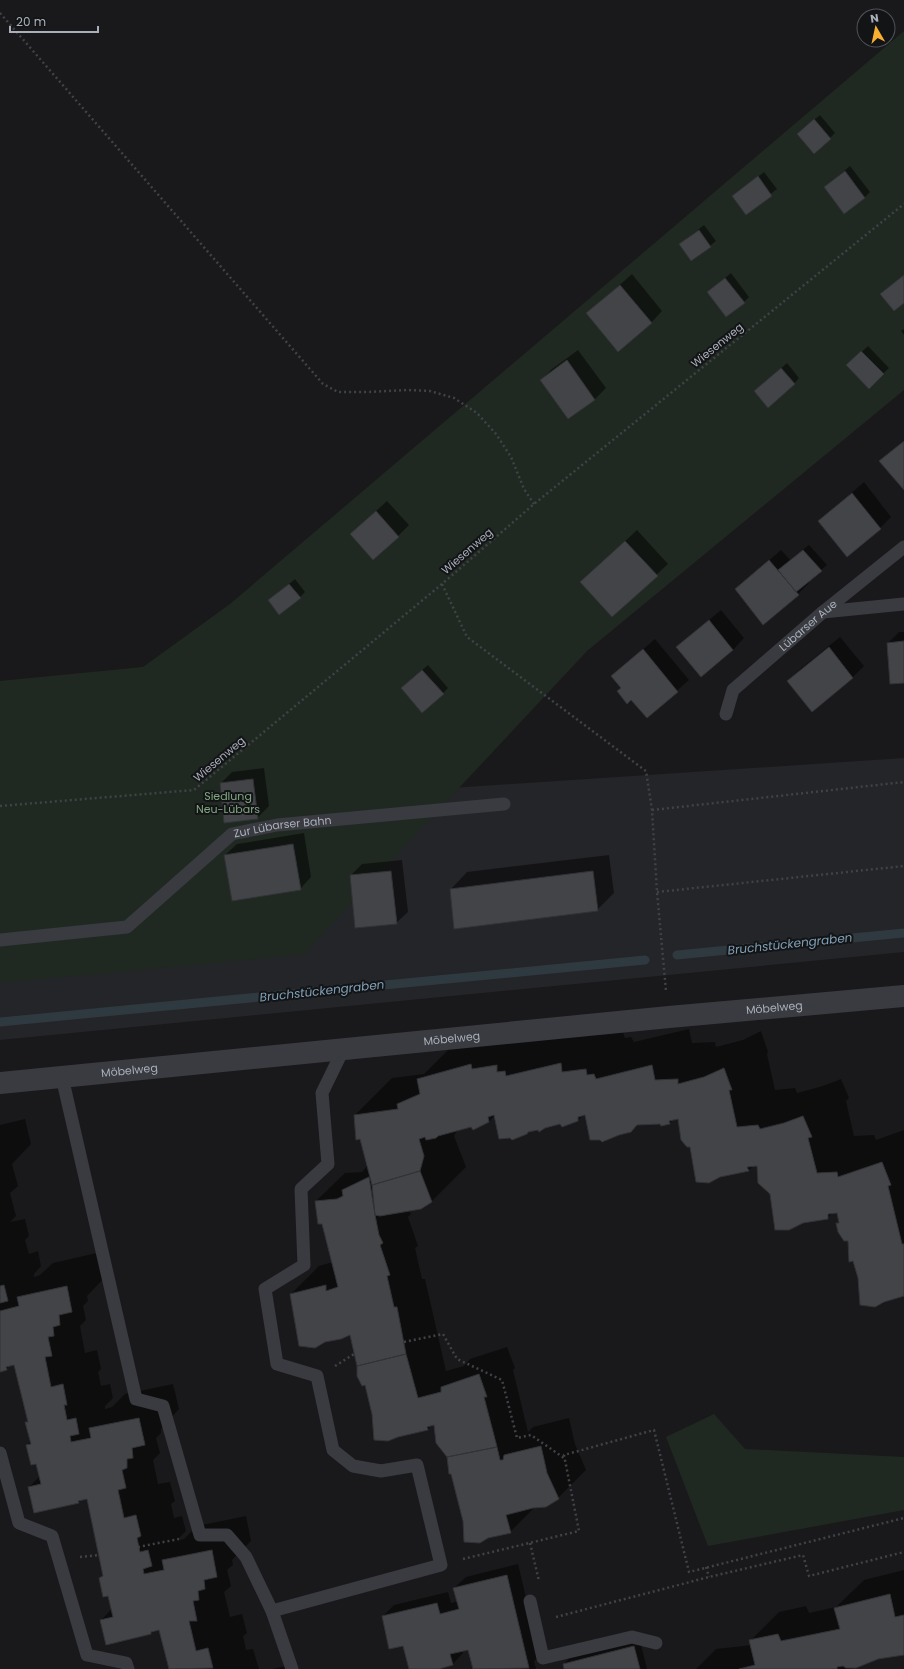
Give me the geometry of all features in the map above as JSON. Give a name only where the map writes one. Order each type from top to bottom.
[{"type":"street","name":"Möbelweg","points":[[0,1083],[653,1018],[904,996]]},
{"type":"lane","name":"Lübarser Aue","points":[[726,714],[733,690],[823,612],[904,547]]},
{"type":"lane","points":[[823,612],[904,604]]},
{"type":"lane","name":"Zur Lübarser Bahn","points":[[0,940],[127,927],[232,834],[277,825],[504,804]]},
{"type":"lane","points":[[272,1611],[441,1565],[417,1465],[381,1471],[353,1466],[333,1450],[317,1376],[277,1364],[265,1289],[304,1265],[301,1189],[328,1164],[322,1093],[343,1050]]},
{"type":"lane","points":[[62,1077],[136,1399],[163,1406],[200,1535],[228,1535],[246,1557],[272,1611],[292,1669]]},
{"type":"lane","points":[[0,1453],[19,1523],[52,1536],[60,1559],[86,1655],[126,1663],[128,1669]]},
{"type":"lane","points":[[530,1601],[543,1658],[632,1636],[656,1643]]},
{"type":"path","points":[[0,13],[323,384],[338,392],[408,390],[430,391],[454,398],[477,413],[496,434],[511,457],[524,489],[534,504]]},
{"type":"path","name":"Wiesenweg","points":[[0,806],[194,790],[442,584],[534,504],[904,204]]},
{"type":"path","points":[[442,584],[467,637],[646,771],[652,810],[656,892],[666,990]]},
{"type":"path","points":[[652,810],[904,782]]},
{"type":"path","points":[[656,892],[904,866]]},
{"type":"path","points":[[404,1342],[443,1334],[457,1359],[502,1380],[517,1438],[531,1435],[564,1458],[579,1531],[441,1565]]},
{"type":"path","points":[[564,1458],[564,1456],[654,1430],[689,1572],[904,1518]]},
{"type":"path","points":[[138,1547],[200,1535]]},
{"type":"path","points":[[556,1617],[709,1577],[803,1555],[809,1576],[904,1552]]},
{"type":"path","points":[[706,1568],[709,1577]]},
{"type":"shaded area","points":[[904,758],[904,952],[0,1040],[0,801],[451,788]]},
{"type":"green space","name":"Siedlung Neu-Lübars","points":[[904,31],[904,390],[587,651],[303,955],[0,983],[0,681],[143,667],[230,604],[884,48],[896,48],[896,38]]},
{"type":"green space","points":[[714,1414],[745,1449],[904,1457],[904,1510],[708,1546],[666,1437]]},
{"type":"building","points":[[814,119],[831,139],[814,154],[797,134]]},
{"type":"building","points":[[845,171],[865,198],[844,214],[824,187]]},
{"type":"building","points":[[758,176],[772,196],[746,215],[732,196]]},
{"type":"building","points":[[699,230],[711,247],[691,261],[679,244]]},
{"type":"building","points":[[904,275],[904,303],[894,311],[880,294]]},
{"type":"building","points":[[725,278],[745,303],[726,317],[707,292]]},
{"type":"building","points":[[620,285],[652,323],[618,352],[586,313]]},
{"type":"building","points":[[861,351],[884,374],[869,389],[846,365]]},
{"type":"building","points":[[567,360],[595,400],[568,419],[540,380]]},
{"type":"building","points":[[781,368],[795,384],[768,408],[754,391]]},
{"type":"building","points":[[904,441],[904,490],[879,461]]},
{"type":"building","points":[[852,493],[881,529],[847,557],[818,521]]},
{"type":"building","points":[[376,511],[399,537],[373,560],[350,534]]},
{"type":"building","points":[[625,541],[658,576],[612,617],[580,582]]},
{"type":"building","points":[[803,550],[822,571],[796,592],[778,570]]},
{"type":"building","points":[[769,560],[799,595],[763,625],[735,589]]},
{"type":"building","points":[[289,584],[301,598],[279,615],[268,600]]},
{"type":"building","points":[[709,620],[733,650],[701,677],[676,647]]},
{"type":"building","points":[[904,641],[904,683],[890,684],[887,643]]},
{"type":"building","points":[[829,647],[853,678],[812,712],[787,681]]},
{"type":"building","points":[[643,649],[678,692],[647,718],[631,700],[627,704],[617,691],[621,688],[611,676]]},
{"type":"building","points":[[422,670],[444,694],[422,713],[401,688]]},
{"type":"building","points":[[253,779],[258,819],[224,823],[220,783]]},
{"type":"building","points":[[293,844],[301,890],[232,901],[224,855]]},
{"type":"building","points":[[391,871],[397,924],[355,928],[350,875]]},
{"type":"building","points":[[593,871],[598,911],[454,929],[450,889]]},
{"type":"building","points":[[561,1063],[562,1072],[586,1069],[587,1075],[594,1074],[596,1079],[652,1065],[655,1080],[678,1079],[678,1084],[704,1077],[724,1068],[732,1090],[729,1090],[737,1127],[758,1125],[760,1129],[784,1123],[803,1116],[812,1137],[808,1138],[817,1173],[837,1172],[838,1177],[882,1162],[891,1185],[888,1186],[902,1244],[904,1244],[904,1296],[884,1302],[875,1307],[860,1305],[858,1278],[853,1261],[849,1262],[848,1241],[844,1241],[838,1232],[836,1223],[839,1223],[837,1213],[828,1214],[828,1219],[803,1223],[789,1230],[775,1230],[770,1194],[758,1183],[757,1166],[747,1167],[749,1171],[720,1177],[709,1183],[696,1182],[690,1147],[687,1147],[681,1140],[678,1119],[669,1121],[670,1124],[661,1126],[660,1124],[637,1125],[631,1132],[602,1142],[600,1140],[590,1140],[585,1115],[578,1117],[578,1121],[562,1127],[560,1124],[545,1128],[539,1132],[538,1130],[528,1132],[527,1134],[512,1140],[510,1138],[499,1139],[494,1115],[488,1117],[489,1122],[473,1130],[471,1127],[438,1136],[436,1138],[426,1140],[425,1137],[419,1139],[424,1156],[420,1171],[372,1185],[360,1139],[356,1140],[354,1115],[398,1109],[397,1104],[420,1094],[417,1079],[471,1064],[472,1069],[497,1065],[497,1072],[505,1071],[506,1076]]},
{"type":"building","points":[[420,1171],[432,1202],[421,1209],[380,1216],[375,1215],[372,1185]]},
{"type":"building","points":[[369,1177],[379,1235],[383,1243],[380,1245],[390,1275],[387,1276],[394,1307],[397,1307],[406,1354],[357,1366],[350,1335],[341,1339],[325,1342],[315,1348],[299,1346],[290,1294],[326,1285],[326,1291],[338,1287],[322,1224],[318,1224],[315,1201],[337,1199],[343,1196],[342,1190]]},
{"type":"building","points":[[4,1285],[8,1301],[0,1303],[0,1286]]},
{"type":"building","points":[[67,1286],[72,1312],[59,1315],[60,1325],[53,1327],[54,1336],[48,1337],[52,1356],[45,1357],[51,1387],[63,1384],[67,1405],[64,1405],[67,1420],[76,1418],[79,1434],[70,1436],[71,1442],[91,1438],[89,1428],[139,1418],[145,1445],[132,1448],[133,1458],[127,1459],[127,1468],[122,1470],[126,1488],[118,1490],[124,1518],[136,1515],[141,1536],[137,1538],[140,1552],[148,1550],[152,1566],[143,1569],[144,1574],[164,1570],[162,1560],[212,1550],[217,1577],[204,1580],[205,1589],[198,1591],[199,1600],[193,1601],[197,1621],[189,1621],[196,1651],[208,1648],[213,1668],[169,1669],[159,1630],[151,1632],[151,1634],[106,1645],[100,1620],[113,1617],[108,1596],[103,1597],[99,1578],[103,1576],[87,1499],[78,1501],[79,1503],[34,1513],[28,1487],[41,1484],[36,1464],[31,1465],[26,1445],[31,1444],[25,1422],[28,1422],[14,1365],[6,1367],[7,1370],[0,1372],[0,1311],[19,1306],[17,1297]]},
{"type":"building","points":[[406,1354],[418,1398],[441,1392],[441,1387],[479,1374],[487,1397],[484,1397],[497,1447],[447,1457],[436,1443],[434,1425],[427,1427],[428,1430],[398,1437],[388,1441],[374,1440],[372,1414],[365,1385],[362,1386],[357,1376],[357,1366]]},
{"type":"building","points":[[541,1446],[547,1473],[559,1499],[546,1507],[533,1508],[506,1515],[511,1533],[488,1538],[480,1543],[464,1542],[463,1521],[451,1474],[449,1474],[447,1457],[497,1447],[500,1460],[503,1460],[504,1455]]},
{"type":"building","points":[[507,1575],[529,1668],[473,1669],[468,1650],[450,1654],[453,1665],[439,1669],[409,1669],[403,1646],[389,1649],[382,1616],[437,1603],[440,1614],[459,1609],[453,1588]]},
{"type":"building","points":[[890,1594],[895,1617],[904,1615],[904,1655],[878,1659],[856,1668],[846,1668],[843,1666],[837,1667],[837,1669],[739,1669],[755,1665],[749,1640],[778,1634],[781,1641],[840,1629],[834,1608]]},
{"type":"building","points":[[634,1646],[640,1669],[564,1669],[563,1664]]},
{"type":"waterway","name":"Bruchstückengraben","points":[[677,955],[904,933]]},
{"type":"waterway","name":"Bruchstückengraben","points":[[0,1022],[645,960]]}]
